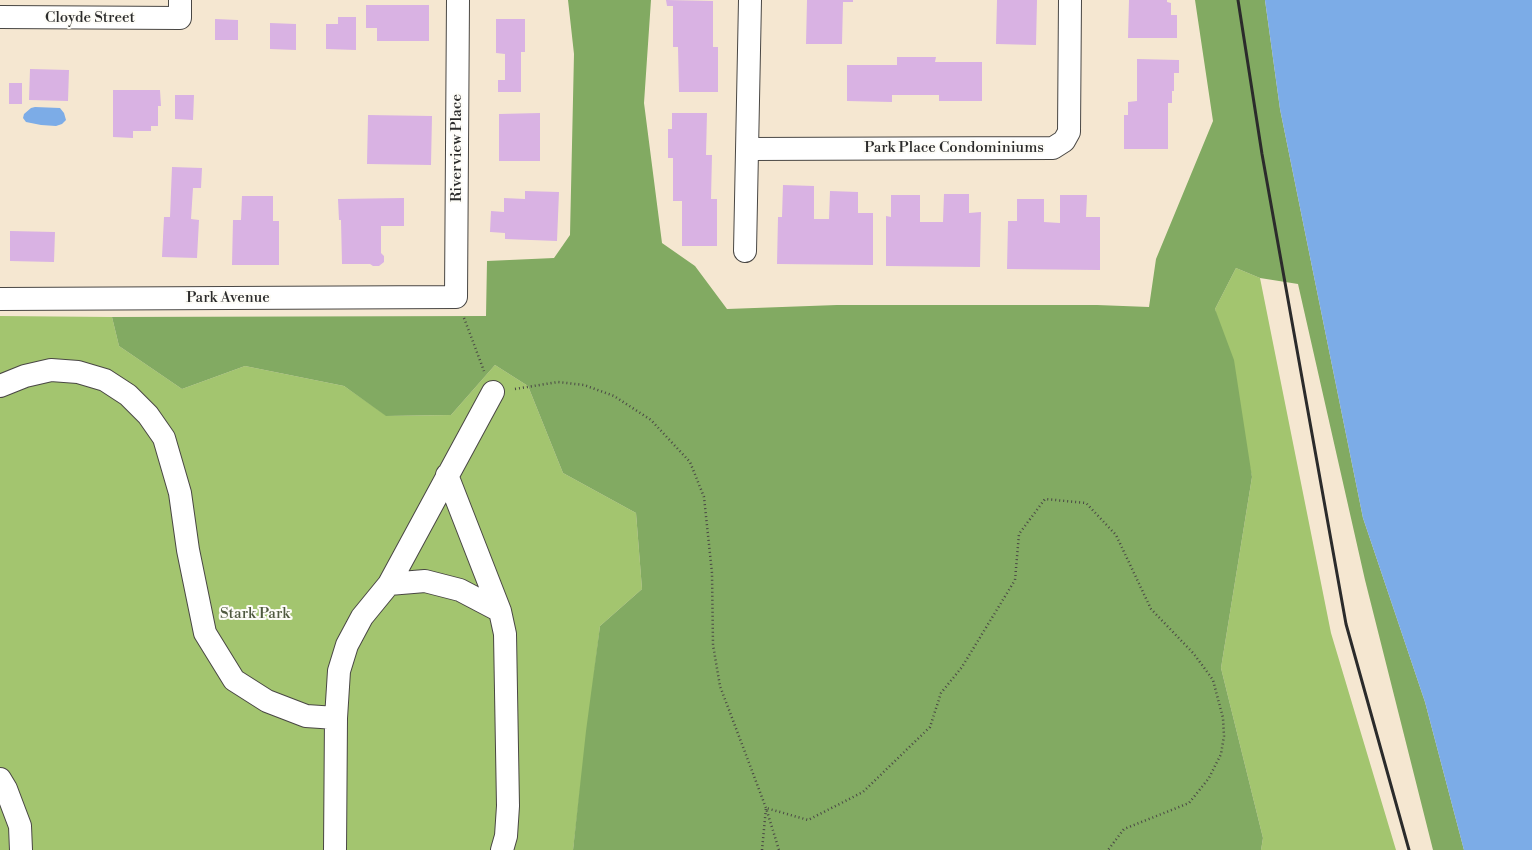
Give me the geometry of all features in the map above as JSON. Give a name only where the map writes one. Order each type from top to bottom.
[{"type":"street","name":"Riverview Place","points":[[456,297],[458,0]]},
{"type":"street","points":[[745,251],[750,0]]},
{"type":"street","name":"Park Place Condominiums","points":[[748,149],[1053,148],[1064,142],[1068,132],[1070,0]]},
{"type":"street","name":"Cloyde Street","points":[[0,17],[180,9]]},
{"type":"street","name":"Park Avenue","points":[[0,299],[456,297]]},
{"type":"street","points":[[0,386],[25,376],[51,370],[78,372],[105,380],[128,395],[148,415],[164,438],[180,493],[188,550],[205,633],[234,680],[267,701],[306,716],[336,718]]},
{"type":"street","points":[[336,850],[336,718],[340,671],[347,645],[362,617],[389,584],[493,392]]},
{"type":"street","points":[[447,475],[500,611],[505,634],[508,806],[506,836],[502,850]]},
{"type":"street","points":[[389,584],[425,581],[460,590],[500,611]]},
{"type":"street","points":[[0,779],[6,789],[20,826],[21,850]]},
{"type":"path","points":[[456,297],[493,392],[558,382],[584,385],[614,396],[651,420],[690,462],[704,498],[712,573],[713,645],[720,686],[766,808],[779,850]]},
{"type":"path","points":[[766,808],[808,820],[863,792],[930,727],[941,693],[962,667],[1015,580],[1019,534],[1045,499],[1086,503],[1116,535],[1152,610],[1194,654],[1213,680],[1223,718],[1224,736],[1221,754],[1209,778],[1189,804],[1124,828],[1108,850]]},
{"type":"path","points":[[762,850],[766,808]]},
{"type":"green space","points":[[568,0],[651,0],[644,103],[662,243],[695,266],[727,309],[837,305],[1097,305],[1149,307],[1156,259],[1213,121],[1195,0],[1265,0],[1280,109],[1363,518],[1425,702],[1464,850],[1433,850],[1365,580],[1298,284],[1260,278],[1236,268],[1215,309],[1234,360],[1252,477],[1221,668],[1263,838],[1261,850],[573,850],[586,731],[600,626],[642,589],[636,513],[563,473],[528,386],[495,365],[451,415],[386,416],[344,386],[245,366],[182,389],[119,346],[112,317],[486,316],[487,261],[554,258],[570,235],[574,54]]},
{"type":"green space","points":[[1236,268],[1260,278],[1331,633],[1396,850],[1261,850],[1263,838],[1221,668],[1252,477],[1215,309]]},
{"type":"green space","name":"Stark Park","points":[[0,316],[112,317],[119,346],[182,389],[245,366],[344,386],[387,416],[451,415],[495,365],[528,386],[563,473],[636,513],[642,589],[600,626],[573,850],[0,850]]},
{"type":"water","points":[[1265,0],[1532,0],[1532,850],[1464,850],[1425,702],[1363,518],[1280,109]]},
{"type":"water","points":[[31,108],[60,108],[64,113],[66,120],[62,124],[56,126],[26,122],[23,118],[24,114]]},
{"type":"building","points":[[666,0],[713,1],[713,47],[718,47],[718,92],[679,92],[678,47],[673,47],[673,6],[667,6]]},
{"type":"building","points":[[807,0],[853,0],[853,2],[843,2],[842,44],[806,44]]},
{"type":"building","points":[[997,0],[1037,0],[1036,45],[996,44]]},
{"type":"building","points":[[1129,0],[1167,0],[1167,2],[1171,3],[1171,15],[1177,15],[1177,38],[1128,38]]},
{"type":"building","points":[[366,5],[429,5],[429,41],[377,41],[377,28],[366,28]]},
{"type":"building","points":[[338,17],[356,17],[356,50],[326,49],[326,24],[338,24]]},
{"type":"building","points":[[215,19],[238,20],[238,40],[215,40]]},
{"type":"building","points":[[496,19],[525,19],[525,52],[521,52],[521,92],[498,92],[498,80],[505,80],[505,54],[496,53]]},
{"type":"building","points":[[270,23],[296,24],[296,50],[270,49]]},
{"type":"building","points":[[897,57],[936,57],[935,62],[982,62],[982,101],[939,101],[939,95],[892,95],[892,102],[847,101],[847,65],[897,65]]},
{"type":"building","points":[[1137,59],[1179,60],[1179,73],[1174,73],[1172,103],[1168,103],[1168,149],[1124,149],[1124,115],[1128,115],[1128,102],[1137,101]]},
{"type":"building","points":[[30,69],[69,70],[68,101],[29,100]]},
{"type":"building","points":[[9,83],[22,83],[22,104],[9,104]]},
{"type":"building","points":[[113,90],[160,90],[161,106],[158,106],[158,126],[151,126],[151,131],[133,131],[133,138],[113,137]]},
{"type":"building","points":[[175,95],[194,95],[193,120],[175,119]]},
{"type":"building","points":[[540,113],[540,161],[499,161],[499,114]]},
{"type":"building","points":[[672,113],[707,113],[706,155],[712,155],[711,199],[717,199],[717,246],[682,246],[682,201],[673,201],[673,158],[668,158],[668,129],[672,129]]},
{"type":"building","points":[[368,115],[432,116],[431,165],[367,164]]},
{"type":"building","points":[[172,167],[202,168],[201,188],[193,188],[191,219],[199,220],[197,258],[162,257],[164,217],[170,217]]},
{"type":"building","points":[[783,185],[814,186],[814,219],[829,219],[830,191],[858,192],[858,213],[873,213],[873,265],[777,264],[778,217],[782,217]]},
{"type":"building","points":[[525,191],[559,192],[557,241],[505,239],[505,233],[490,232],[491,211],[504,212],[504,198],[525,199]]},
{"type":"building","points":[[944,194],[969,194],[969,213],[981,212],[980,267],[886,266],[886,216],[891,217],[891,195],[920,195],[920,222],[943,222]]},
{"type":"building","points":[[1060,195],[1087,195],[1086,217],[1100,217],[1100,270],[1007,269],[1008,221],[1017,221],[1017,199],[1044,199],[1044,222],[1060,223]]},
{"type":"building","points":[[242,196],[273,196],[273,221],[279,221],[279,265],[232,265],[233,220],[241,220]]},
{"type":"building","points":[[404,198],[404,226],[381,226],[381,253],[384,256],[384,262],[379,266],[373,266],[370,264],[342,264],[341,220],[339,220],[338,199]]},
{"type":"building","points":[[10,231],[55,232],[54,262],[10,261]]},
{"type":"railway","points":[[1238,0],[1262,154],[1346,624],[1409,850]]}]
